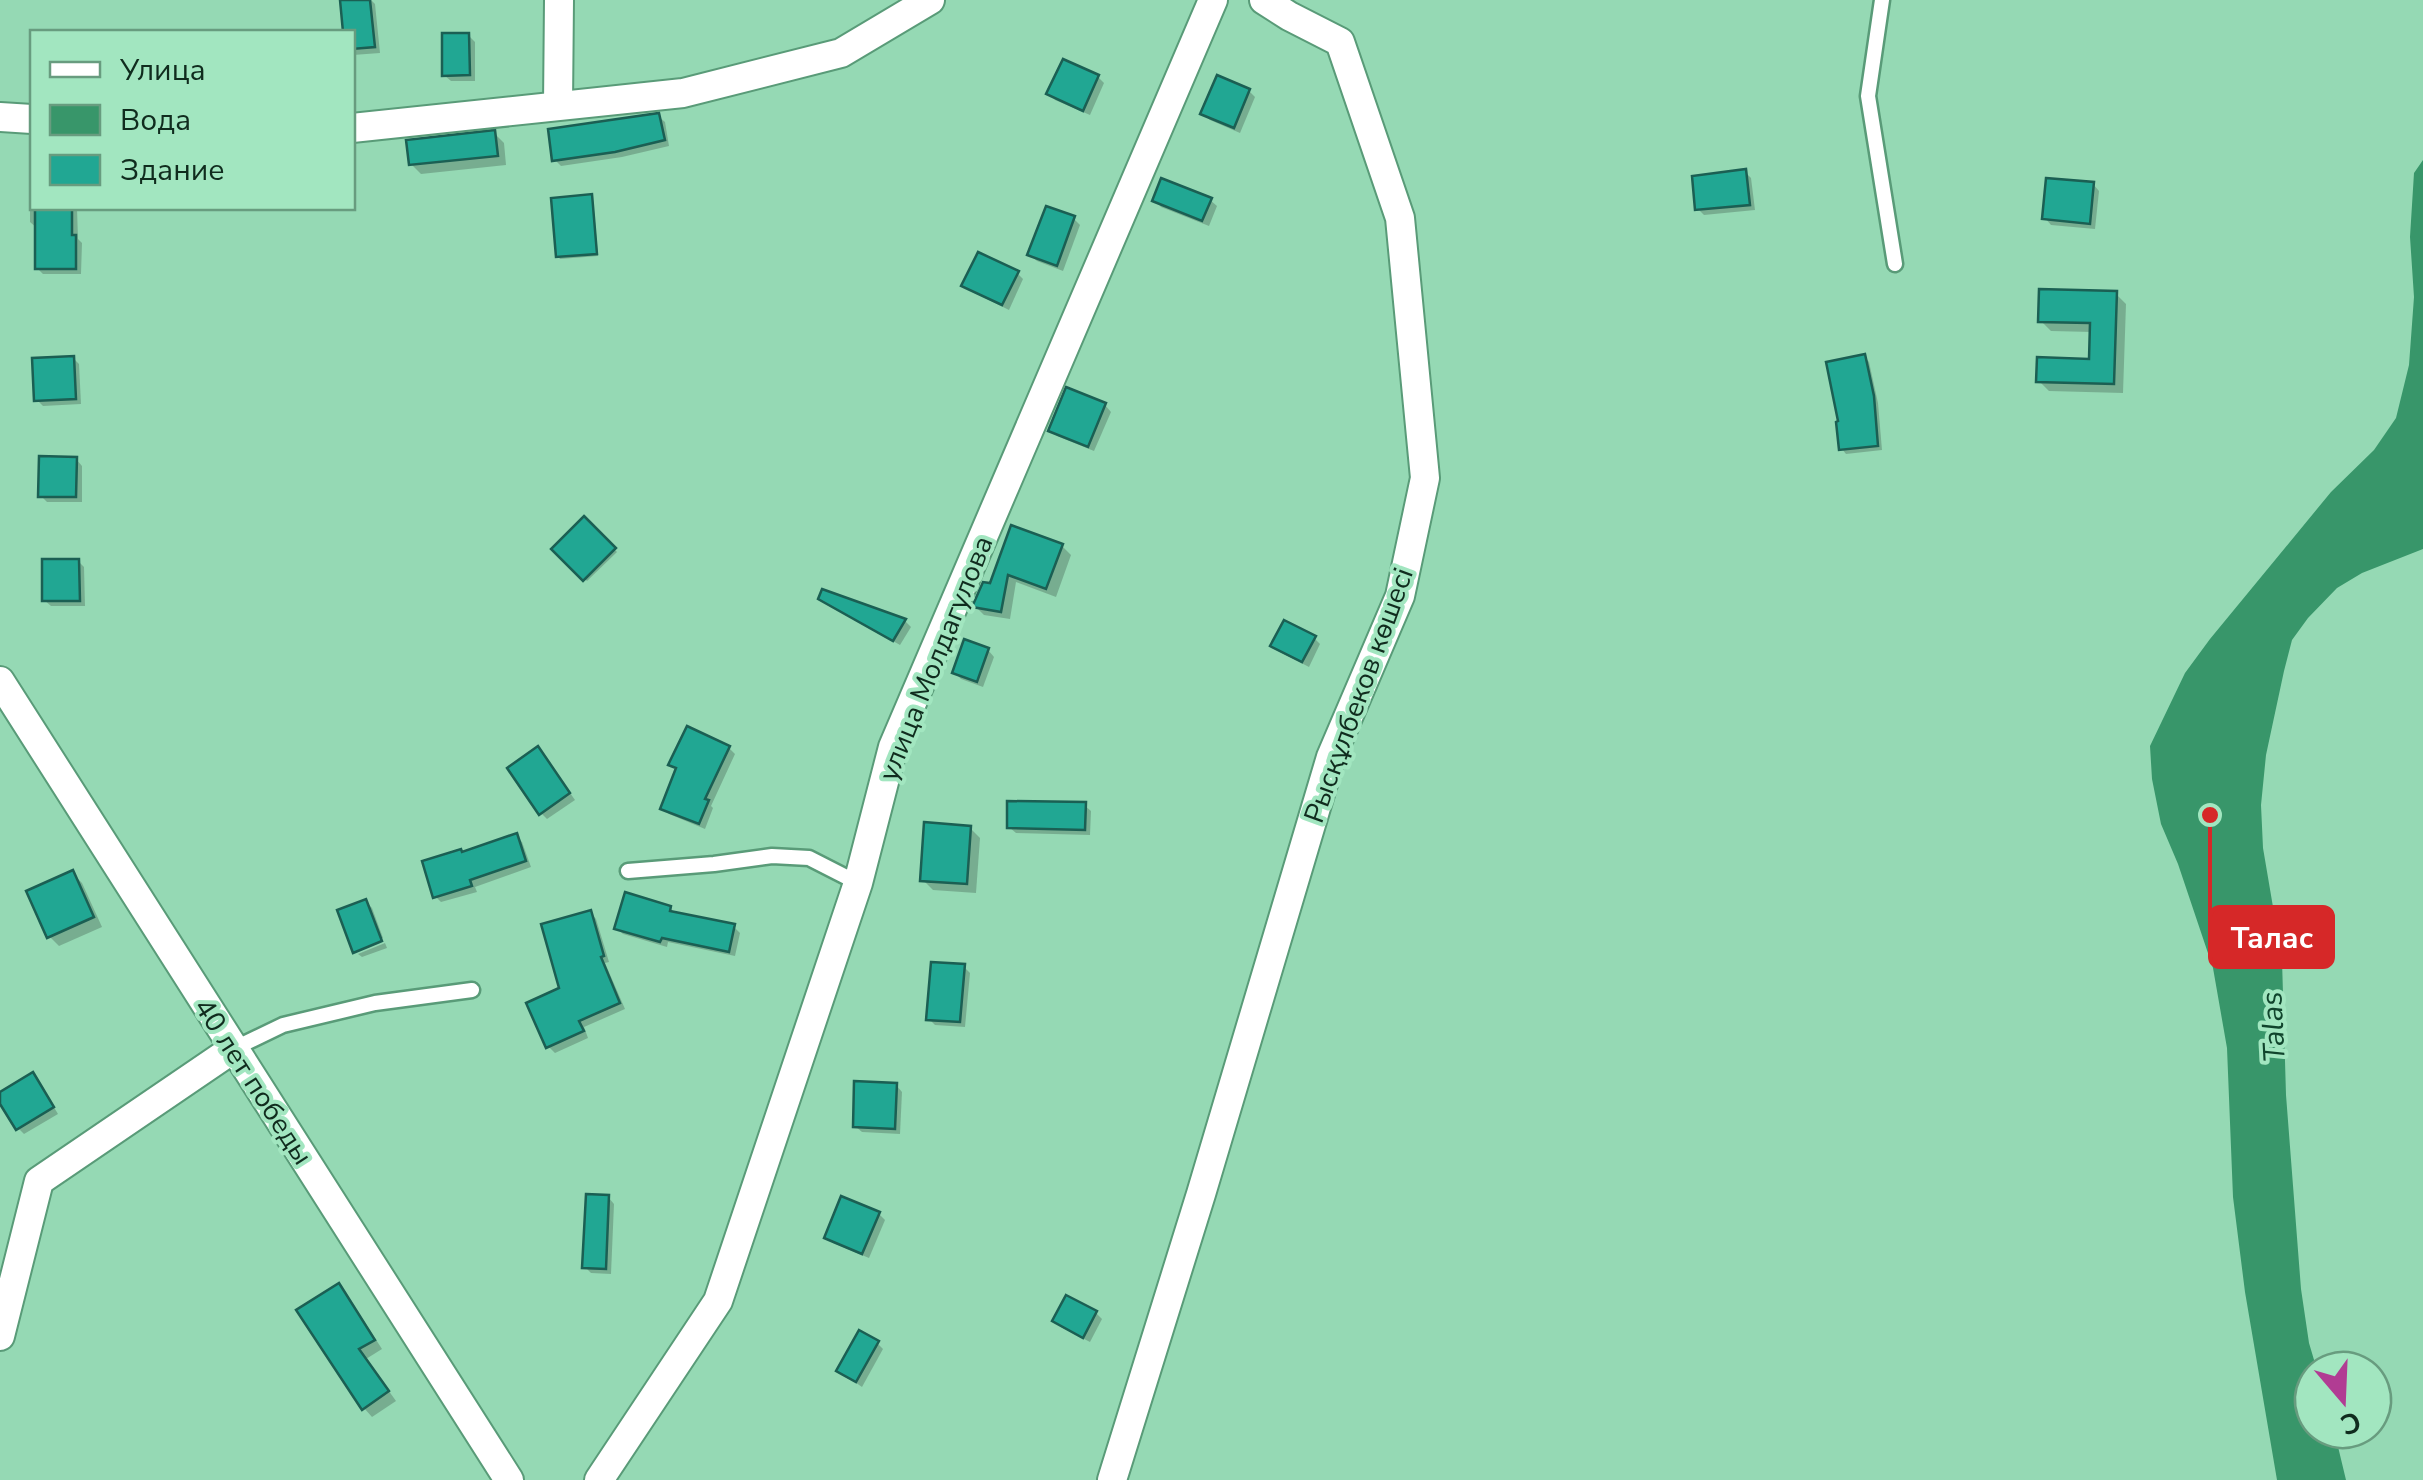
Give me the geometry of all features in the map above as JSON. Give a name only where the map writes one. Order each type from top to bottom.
[{"type":"street","points":[[558,0],[558,104]]},
{"type":"street","points":[[355,128],[683,92],[841,52],[930,0]]},
{"type":"street","name":"улица Молдагулова","points":[[599,1480],[718,1301],[858,882],[893,747],[1213,0]]},
{"type":"street","name":"Рысқұлбеков көшесі","points":[[1112,1480],[1331,756],[1400,596],[1425,478],[1400,218],[1340,42],[1264,0]]},
{"type":"street","points":[[0,117],[30,119]]},
{"type":"street","name":"40 лет победы","points":[[0,680],[509,1480]]},
{"type":"street","points":[[0,1336],[39,1181],[233,1049]]},
{"type":"lane","points":[[1882,0],[1868,96],[1895,264]]},
{"type":"lane","points":[[628,871],[772,856],[809,858],[858,882]]},
{"type":"lane","points":[[233,1049],[283,1025],[375,1003],[472,990]]},
{"type":"water","name":"Talas","points":[[2423,160],[2423,549],[2362,573],[2337,588],[2308,618],[2292,640],[2266,755],[2261,805],[2263,848],[2282,960],[2286,1095],[2301,1289],[2311,1350],[2293,1350],[2293,1450],[2339,1450],[2346,1480],[2277,1480],[2233,1197],[2227,1048],[2213,968],[2161,824],[2150,746],[2185,673],[2210,639],[2331,492],[2374,450],[2396,418],[2409,365],[2414,297],[2410,237],[2414,173]]},
{"type":"building","points":[[340,0],[370,0],[375,47],[355,49],[355,30],[343,30]]},
{"type":"building","points":[[442,33],[469,33],[470,75],[442,76]]},
{"type":"building","points":[[1063,59],[1099,75],[1083,111],[1046,94]]},
{"type":"building","points":[[1217,75],[1250,89],[1234,128],[1200,114]]},
{"type":"building","points":[[659,113],[665,140],[552,161],[548,129]]},
{"type":"building","points":[[495,130],[498,156],[409,165],[406,140]]},
{"type":"building","points":[[1746,169],[1750,205],[1695,210],[1692,176]]},
{"type":"building","points":[[1161,178],[1212,198],[1202,221],[1152,201]]},
{"type":"building","points":[[2046,178],[2094,182],[2090,224],[2042,219]]},
{"type":"building","points":[[592,194],[597,254],[556,257],[551,198]]},
{"type":"building","points":[[1046,206],[1075,216],[1057,266],[1027,255]]},
{"type":"building","points":[[35,210],[72,210],[76,269],[35,269]]},
{"type":"building","points":[[978,252],[1019,271],[1002,305],[961,286]]},
{"type":"building","points":[[2039,289],[2117,291],[2114,384],[2036,382],[2037,357],[2089,359],[2090,323],[2038,322]]},
{"type":"building","points":[[1865,354],[1874,396],[1878,446],[1839,450],[1838,421],[1826,362]]},
{"type":"building","points":[[74,356],[76,399],[34,401],[32,358]]},
{"type":"building","points":[[1066,387],[1106,403],[1088,447],[1048,431]]},
{"type":"building","points":[[39,456],[77,457],[76,497],[38,497]]},
{"type":"building","points":[[584,516],[616,548],[583,581],[551,549]]},
{"type":"building","points":[[1011,525],[1063,544],[1046,589],[1008,575],[1001,612],[972,607],[983,582],[990,583]]},
{"type":"building","points":[[42,559],[79,559],[80,601],[42,601]]},
{"type":"building","points":[[822,589],[906,619],[893,641],[818,599]]},
{"type":"building","points":[[1284,620],[1316,636],[1302,662],[1270,646]]},
{"type":"building","points":[[964,639],[989,648],[977,682],[952,673]]},
{"type":"building","points":[[687,726],[730,746],[705,799],[709,800],[699,824],[660,809],[676,768],[668,765]]},
{"type":"building","points":[[538,746],[570,793],[539,815],[507,768]]},
{"type":"building","points":[[1007,801],[1086,802],[1085,830],[1007,828]]},
{"type":"building","points":[[924,822],[971,826],[967,884],[920,881]]},
{"type":"building","points":[[517,833],[526,861],[470,880],[472,886],[433,898],[422,861]]},
{"type":"building","points":[[73,870],[94,917],[47,938],[26,891]]},
{"type":"building","points":[[625,892],[671,906],[670,911],[735,924],[729,952],[662,938],[660,942],[614,929]]},
{"type":"building","points":[[366,899],[382,941],[353,953],[337,910]]},
{"type":"building","points":[[591,910],[604,956],[601,957],[620,1003],[579,1021],[584,1031],[546,1048],[526,1003],[559,988],[541,924]]},
{"type":"building","points":[[931,962],[965,964],[960,1022],[926,1020]]},
{"type":"building","points":[[33,1072],[54,1107],[16,1130],[0,1104],[0,1092]]},
{"type":"building","points":[[854,1081],[897,1083],[895,1129],[853,1127]]},
{"type":"building","points":[[586,1194],[609,1195],[606,1269],[582,1268]]},
{"type":"building","points":[[841,1196],[880,1212],[862,1254],[824,1238]]},
{"type":"building","points":[[339,1283],[375,1340],[359,1349],[389,1391],[362,1410],[296,1310]]},
{"type":"building","points":[[1066,1295],[1097,1311],[1083,1338],[1052,1321]]},
{"type":"building","points":[[859,1330],[879,1341],[856,1382],[836,1371]]},
{"type":"place","name":"Талас","points":[[2210,815]]}]
